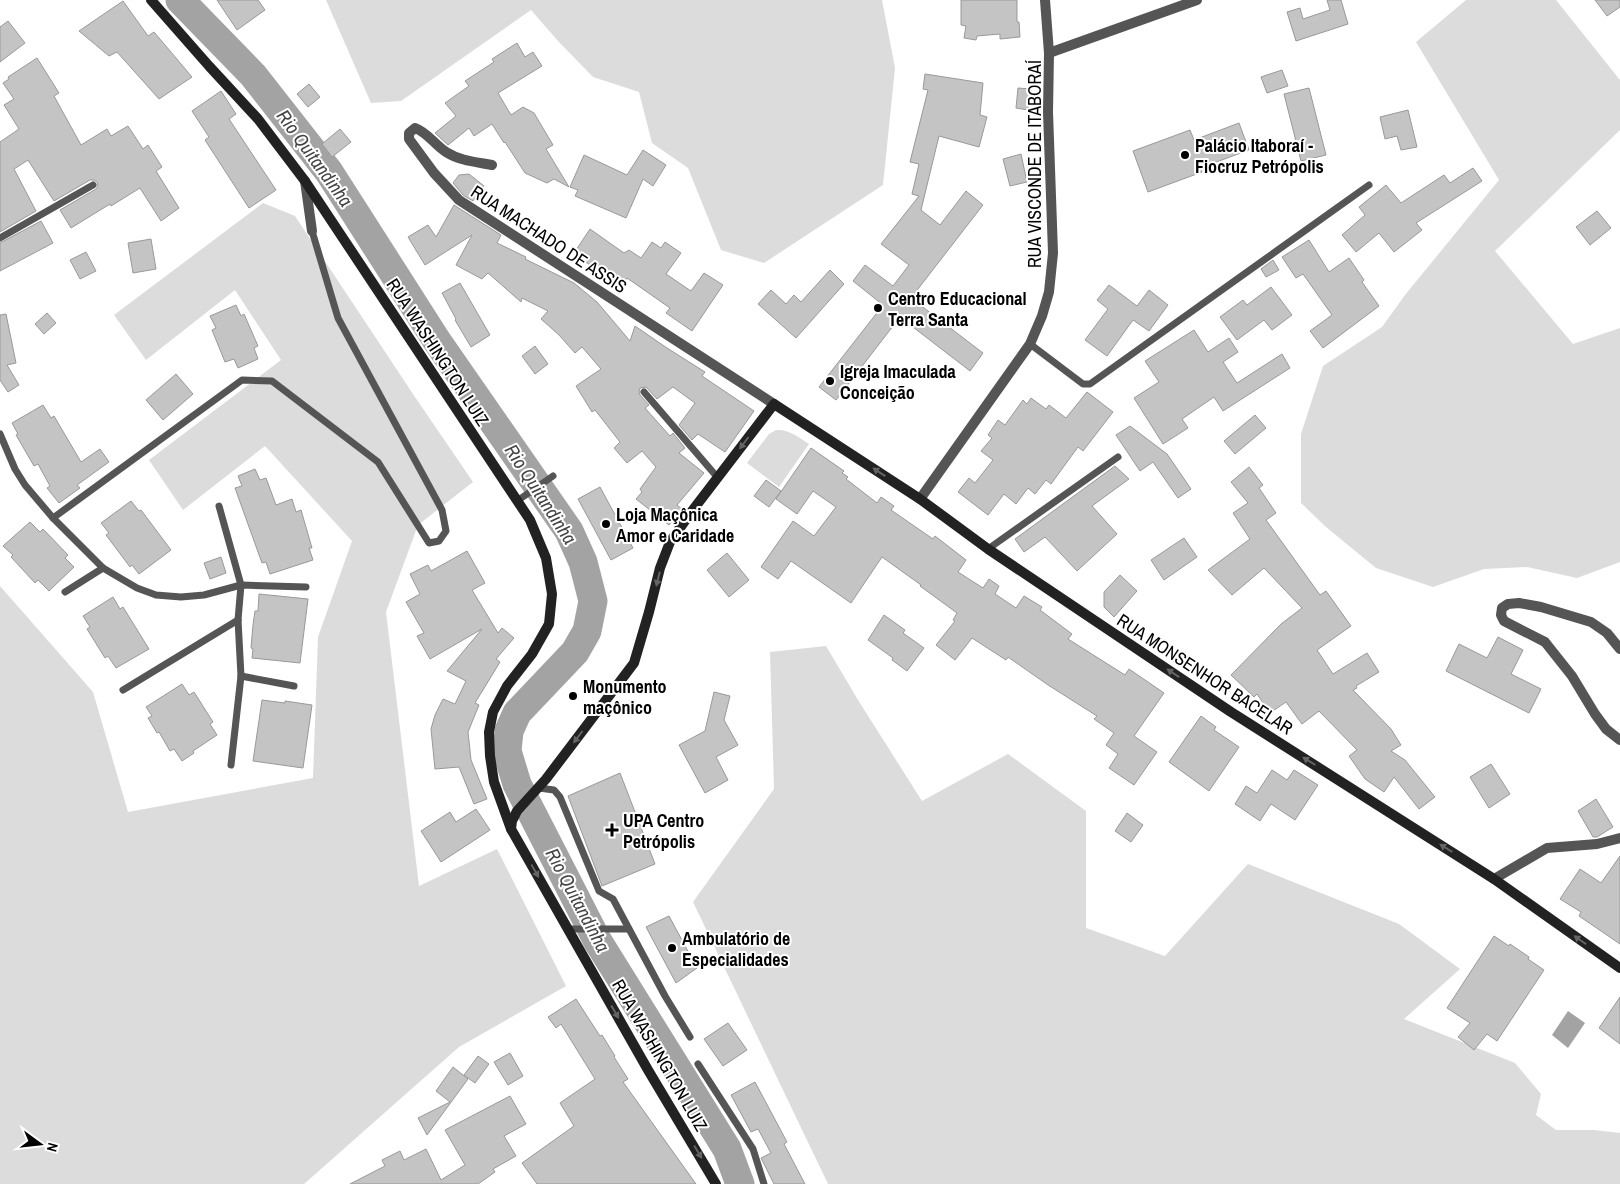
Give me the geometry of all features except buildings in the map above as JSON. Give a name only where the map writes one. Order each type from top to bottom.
[{"type":"main road","name":"RUA WASHINGTON LUIZ","points":[[151,0],[258,119],[306,180],[530,520],[546,558],[552,594],[549,624],[532,654],[506,686],[493,712],[488,732],[494,782],[500,804],[511,829],[716,1184]]},
{"type":"main road","points":[[511,829],[512,820],[518,811],[539,788],[634,663],[660,568],[670,542],[774,404]]},
{"type":"main road","name":"RUA MONSENHOR BACELAR","points":[[774,404],[920,499],[988,549],[1231,712],[1494,879],[1620,968]]},
{"type":"main road","points":[[500,804],[518,811]]},
{"type":"street","name":"RUA VISCONDE DE ITABORAÍ","points":[[920,499],[1030,344],[1042,316],[1049,292],[1053,253],[1048,112],[1049,53],[1045,0]]},
{"type":"street","points":[[1049,53],[1197,0]]},
{"type":"street","name":"RUA MACHADO DE ASSIS","points":[[492,165],[461,160],[451,155],[420,129],[415,128],[409,133],[409,139],[434,173],[459,200],[774,404]]},
{"type":"street","points":[[306,180],[312,231]]},
{"type":"street","points":[[1620,649],[1607,633],[1591,622],[1541,607],[1519,603],[1508,604],[1502,608],[1501,615],[1504,621],[1545,642],[1572,676],[1606,729],[1620,740]]},
{"type":"street","points":[[1494,879],[1547,848],[1597,844],[1620,838]]},
{"type":"lane","points":[[0,238],[93,185]]},
{"type":"lane","points":[[1030,344],[1083,384],[1090,384],[1369,185]]},
{"type":"lane","points":[[53,518],[242,380],[272,381],[378,462],[429,542],[439,541],[446,531],[442,510],[338,318],[312,231]]},
{"type":"lane","points":[[644,392],[718,478]]},
{"type":"lane","points":[[0,434],[15,469],[25,485],[53,518],[103,568],[137,588],[156,595],[181,597],[204,594],[241,585],[306,587]]},
{"type":"lane","points":[[988,549],[1118,457]]},
{"type":"lane","points":[[517,501],[553,476]]},
{"type":"lane","points":[[219,506],[241,585],[238,620],[241,676],[232,765]]},
{"type":"lane","points":[[65,592],[103,568]]},
{"type":"lane","points":[[123,690],[238,620]]},
{"type":"lane","points":[[241,676],[294,686]]},
{"type":"lane","points":[[539,788],[554,790],[560,797],[600,891],[613,899],[628,930],[690,1037]]},
{"type":"lane","points":[[568,929],[628,930]]},
{"type":"lane","points":[[698,1064],[753,1149],[764,1184]]},
{"type":"shaded area","points":[[326,0],[882,0],[895,68],[883,185],[764,263],[721,250],[688,168],[652,143],[639,92],[593,77],[531,10],[401,101],[371,103]]},
{"type":"shaded area","points":[[1466,0],[1556,0],[1620,80],[1620,130],[1495,251],[1573,344],[1620,328],[1620,562],[1577,578],[1527,567],[1484,569],[1433,587],[1376,568],[1326,527],[1301,503],[1301,434],[1323,366],[1382,327],[1405,295],[1499,180],[1416,42]]},
{"type":"shaded area","points":[[263,203],[295,216],[473,482],[418,525],[386,612],[419,886],[497,849],[566,986],[459,1047],[304,1184],[0,1184],[0,586],[93,692],[128,812],[313,778],[318,637],[352,541],[265,446],[183,510],[149,460],[281,360],[235,290],[146,360],[114,315]]},
{"type":"shaded area","points":[[776,430],[789,432],[809,444],[779,487],[747,463],[769,434]]},
{"type":"shaded area","points":[[826,646],[922,801],[1008,754],[1086,811],[1086,928],[1165,956],[1248,864],[1399,924],[1460,969],[1404,1019],[1515,1063],[1541,1094],[1536,1115],[1556,1130],[1594,1130],[1620,1133],[1620,1184],[828,1184],[693,902],[774,789],[770,652]]},
{"type":"shaded area","points":[[1568,1011],[1585,1023],[1568,1048],[1552,1035]]},
{"type":"waterway","name":"Rio Quitandinha","points":[[180,0],[253,75],[329,172],[437,341],[569,531],[583,562],[593,601],[587,631],[575,652],[517,713],[509,731],[507,751],[517,784],[597,940],[727,1149],[740,1184]]},
{"type":"place","name":"Palácio Itaboraí - Fiocruz Petrópolis","points":[[1185,155]]},
{"type":"place","name":"Centro Educacional Terra Santa","points":[[878,308]]},
{"type":"place","name":"Igreja Imaculada Conceição","points":[[830,381]]},
{"type":"place","name":"Loja Maçônica Amor e Caridade","points":[[606,524]]},
{"type":"place","name":"Monumento maçônico","points":[[573,696]]},
{"type":"place","name":"UPA Centro Petrópolis","points":[[612,830]]},
{"type":"place","name":"Ambulatório de Especialidades","points":[[672,948]]}]
